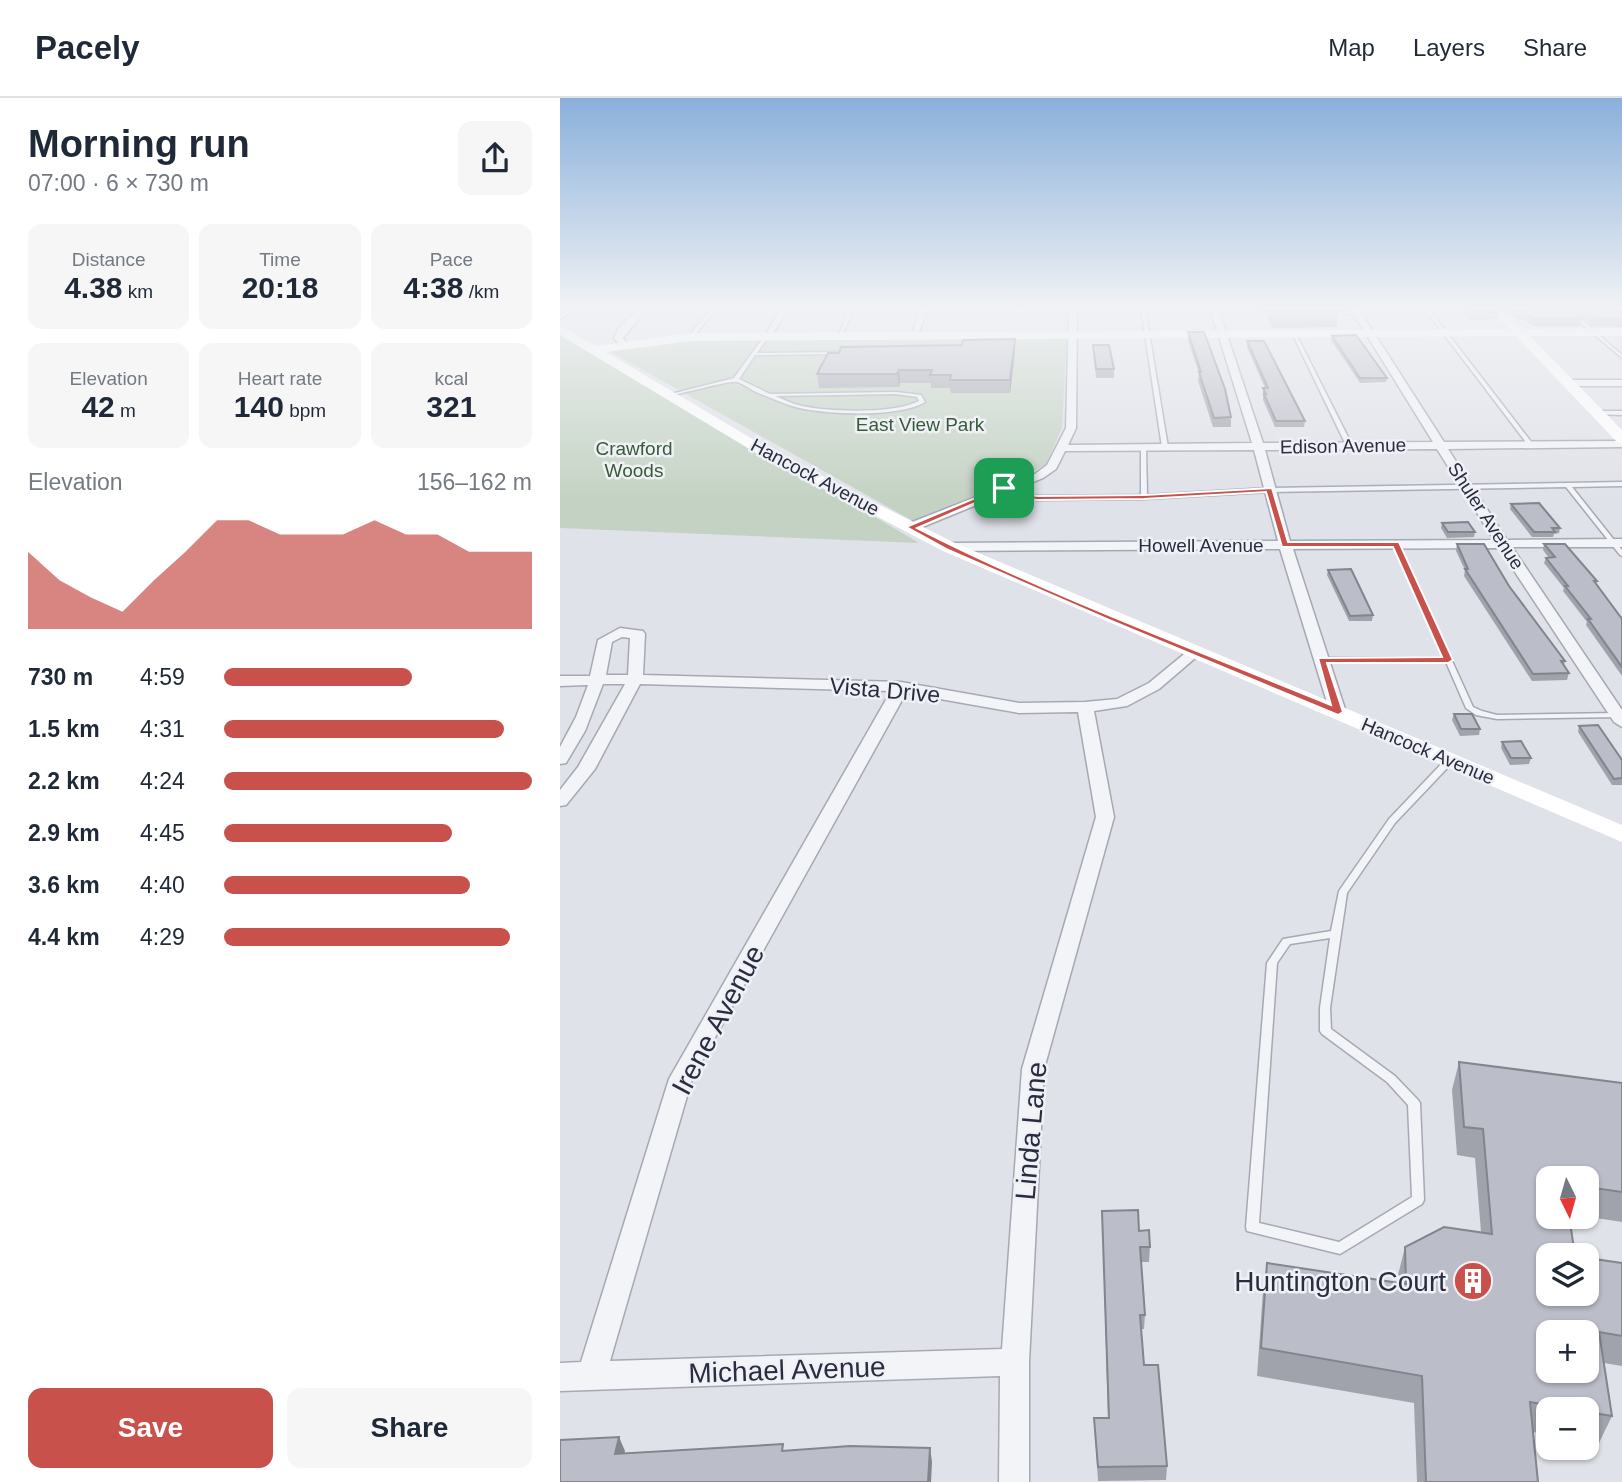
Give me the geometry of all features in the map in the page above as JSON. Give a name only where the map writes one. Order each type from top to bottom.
[{"type":"street","name":"Hancock Avenue","points":[[633,373],[766,453],[948,547],[1622,834]]},
{"type":"street","points":[[911,527],[1052,467],[1071,428],[1072,373]]},
{"type":"street","points":[[1235,373],[1338,712]]},
{"type":"street","name":"Shuler Avenue","points":[[1394,373],[1503,544],[1620,718]]},
{"type":"street","points":[[1558,373],[1622,442]]},
{"type":"street","points":[[1568,383],[1622,383]]},
{"type":"street","name":"Edison Avenue","points":[[1063,448],[1622,442]]},
{"type":"street","name":"Howell Avenue","points":[[948,547],[1618,543]]},
{"type":"street","points":[[560,759],[572,742],[599,680],[605,640],[620,632],[638,634],[635,679],[586,769],[560,801]]},
{"type":"street","name":"Vista Drive","points":[[560,681],[635,679],[901,687],[1020,708],[1085,708],[1121,703],[1154,686],[1194,653]]},
{"type":"street","name":"Irene Avenue","points":[[591,1376],[681,1079],[901,687]]},
{"type":"street","name":"Linda Lane","points":[[1014,1482],[1015,1362],[1032,1069],[1105,817],[1085,708]]},
{"type":"street","name":"Michael Avenue","points":[[560,1377],[1015,1362]]},
{"type":"lane","points":[[736,379],[740,373]]},
{"type":"lane","points":[[1153,373],[1165,447]]},
{"type":"lane","points":[[1313,373],[1349,445]]},
{"type":"lane","points":[[1476,373],[1530,444]]},
{"type":"lane","points":[[668,394],[736,379],[771,396],[799,407],[820,410],[899,410],[917,407],[922,402],[919,397],[896,393],[771,396]]},
{"type":"lane","points":[[1596,413],[1622,413]]},
{"type":"lane","points":[[1143,447],[1144,497]]},
{"type":"lane","points":[[1004,488],[1016,496],[1038,498],[1144,497],[1269,490],[1622,484]]},
{"type":"lane","points":[[1568,485],[1618,543],[1622,554]]},
{"type":"lane","points":[[1396,544],[1470,708],[1497,717],[1620,718]]},
{"type":"lane","points":[[1321,660],[1448,660]]},
{"type":"lane","points":[[1336,933],[1287,941],[1272,963],[1252,1227],[1340,1248],[1418,1200],[1414,1103],[1391,1079],[1326,1031],[1325,1008],[1342,894],[1392,821],[1450,760]]},
{"type":"green space","name":"Crawford Woods","points":[[560,373],[632,373],[919,543],[560,528]]},
{"type":"green space","name":"East View Park","points":[[648,373],[1065,373],[1062,428],[1046,464],[1027,475],[913,521]]},
{"type":"building","points":[[818,373],[898,373],[897,374]]},
{"type":"building","points":[[931,373],[1011,373],[1010,380],[950,380],[951,375],[930,375]]},
{"type":"building","points":[[1199,373],[1219,373],[1225,389],[1231,417],[1214,418]]},
{"type":"building","points":[[1261,373],[1280,373],[1305,421],[1276,421],[1264,394],[1263,388],[1268,388]]},
{"type":"building","points":[[1356,373],[1383,373],[1387,378],[1360,378]]},
{"type":"building","points":[[1539,503],[1560,528],[1552,528],[1555,532],[1534,532],[1511,504]]},
{"type":"building","points":[[1468,522],[1475,532],[1448,532],[1442,523]]},
{"type":"building","points":[[1457,544],[1484,544],[1509,586],[1565,661],[1561,661],[1569,673],[1533,674],[1465,569],[1468,569]]},
{"type":"building","points":[[1544,544],[1565,544],[1597,581],[1594,581],[1622,619],[1622,667],[1546,558],[1555,557]]},
{"type":"building","points":[[1351,569],[1373,615],[1350,616],[1328,570]]},
{"type":"building","points":[[1454,714],[1472,714],[1480,729],[1461,729]]},
{"type":"building","points":[[1598,725],[1622,760],[1622,778],[1614,779],[1579,726]]},
{"type":"building","points":[[1521,741],[1531,758],[1511,758],[1502,742]]},
{"type":"building","name":"Huntington Court","points":[[1459,1062],[1622,1083],[1622,1192],[1600,1189],[1600,1166],[1536,1166],[1536,1229],[1571,1229],[1573,1243],[1536,1243],[1536,1306],[1599,1306],[1599,1260],[1622,1263],[1622,1336],[1599,1332],[1612,1416],[1599,1414],[1599,1397],[1536,1397],[1536,1403],[1530,1402],[1538,1482],[1426,1482],[1422,1376],[1261,1348],[1267,1263],[1406,1284],[1405,1247],[1444,1227],[1492,1234],[1483,1129],[1464,1127]]},
{"type":"building","points":[[1138,1210],[1139,1231],[1149,1230],[1150,1247],[1140,1247],[1145,1315],[1140,1315],[1144,1365],[1158,1365],[1167,1466],[1098,1467],[1094,1418],[1109,1418],[1102,1211]]},
{"type":"building","points":[[619,1437],[615,1454],[783,1444],[782,1451],[850,1446],[930,1448],[928,1482],[560,1482],[560,1440]]},
{"type":"place","name":"Huntington Court","points":[[1473,1281]]},
{"type":"route","points":[[1004,488],[1016,496],[1038,498],[1144,497],[1269,490],[1285,545],[1396,544],[1448,660],[1321,660],[1338,712],[948,547],[911,527],[1004,488]]}]
